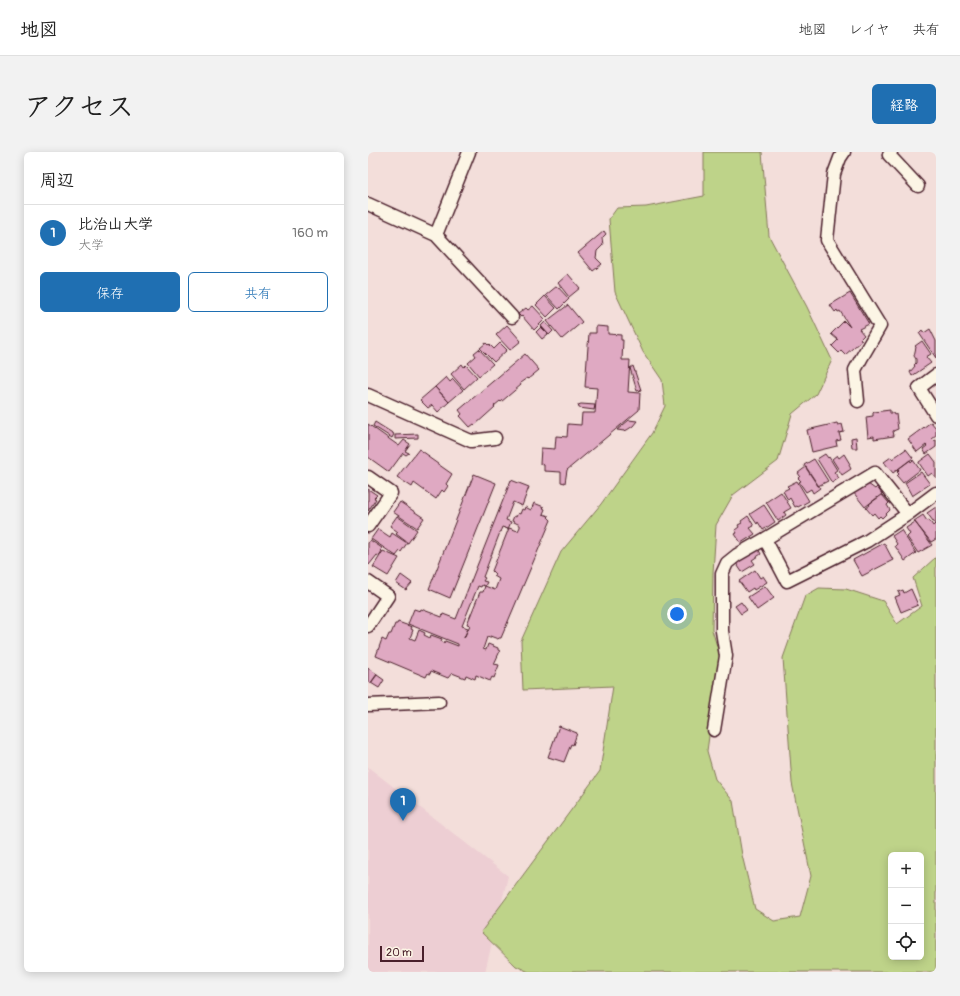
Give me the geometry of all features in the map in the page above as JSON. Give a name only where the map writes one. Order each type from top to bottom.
[{"type":"street","points":[[436,235],[469,152]]},
{"type":"street","points":[[844,152],[834,174],[827,240],[880,326],[855,370],[858,401]]},
{"type":"street","points":[[891,152],[889,154],[918,186]]},
{"type":"street","points":[[368,204],[436,235],[512,317]]},
{"type":"street","points":[[936,375],[918,388],[936,415]]},
{"type":"street","points":[[368,395],[471,441],[495,438]]},
{"type":"street","points":[[714,730],[726,656],[722,631],[722,574],[727,563],[737,554],[765,539],[875,472],[908,514]]},
{"type":"street","points":[[368,476],[391,493],[368,526]]},
{"type":"street","points":[[765,539],[787,581],[868,540],[908,514],[936,493]]},
{"type":"street","points":[[368,582],[388,596],[368,626]]},
{"type":"street","points":[[368,705],[439,702]]},
{"type":"shaded area","points":[[368,767],[508,876],[485,972],[368,972]]},
{"type":"green space","points":[[704,152],[762,152],[769,236],[807,307],[832,360],[816,394],[792,414],[778,461],[733,495],[716,525],[712,630],[720,656],[707,751],[715,779],[733,801],[742,855],[755,909],[774,921],[800,917],[811,876],[792,783],[783,658],[805,596],[819,588],[846,589],[883,601],[897,624],[922,606],[913,578],[936,557],[936,972],[529,972],[516,966],[481,932],[600,771],[613,686],[523,690],[521,641],[561,552],[601,504],[652,433],[665,406],[662,380],[643,352],[615,292],[609,219],[617,208],[646,207],[704,196]]},
{"type":"building","points":[[604,231],[606,234],[602,238],[603,245],[597,251],[596,258],[602,264],[593,271],[578,253]]},
{"type":"building","points":[[568,274],[580,288],[569,297],[558,283]]},
{"type":"building","points":[[557,286],[569,299],[559,309],[546,295]]},
{"type":"building","points":[[850,293],[869,324],[859,329],[864,335],[860,339],[862,340],[845,355],[841,351],[839,353],[832,346],[838,340],[831,334],[844,321],[850,327],[840,311],[838,312],[837,310],[835,312],[830,305]]},
{"type":"building","points":[[545,296],[556,308],[547,317],[536,305]]},
{"type":"building","points":[[568,305],[582,322],[562,339],[547,321]]},
{"type":"building","points":[[533,306],[545,319],[534,330],[522,316],[521,317],[518,314],[526,308],[528,310]]},
{"type":"building","points":[[545,322],[553,331],[549,335],[541,326]]},
{"type":"building","points":[[507,325],[521,341],[510,350],[496,335]]},
{"type":"building","points":[[596,326],[608,327],[608,334],[621,335],[621,340],[623,340],[622,360],[630,360],[628,392],[640,393],[639,410],[567,470],[565,483],[561,482],[561,472],[544,471],[544,465],[540,464],[541,448],[555,449],[556,436],[567,437],[568,424],[581,425],[582,413],[595,413],[597,388],[585,387],[589,333],[596,333]]},
{"type":"building","points":[[541,327],[548,334],[542,339],[536,332]]},
{"type":"building","points":[[930,329],[936,341],[936,358],[919,333],[922,330],[924,333]]},
{"type":"building","points":[[922,341],[931,354],[926,357],[931,363],[912,376],[910,372],[916,363],[914,356],[915,346]]},
{"type":"building","points":[[486,343],[494,349],[500,343],[507,350],[494,362],[480,348]]},
{"type":"building","points":[[479,349],[493,364],[479,376],[468,363],[476,356],[474,353]]},
{"type":"building","points":[[525,354],[539,370],[528,379],[527,378],[520,383],[521,385],[494,406],[495,407],[475,425],[474,424],[470,427],[460,416],[462,414],[459,410]]},
{"type":"building","points":[[462,364],[464,367],[466,365],[477,377],[464,389],[451,374]]},
{"type":"building","points":[[633,366],[641,390],[637,391],[630,368]]},
{"type":"building","points":[[446,377],[450,382],[453,379],[463,390],[449,402],[435,387]]},
{"type":"building","points":[[435,387],[449,402],[438,412],[432,405],[428,408],[420,400]]},
{"type":"building","points":[[578,405],[595,405],[594,410],[579,408]]},
{"type":"building","points":[[890,410],[890,413],[893,413],[894,415],[896,414],[898,429],[893,431],[894,436],[874,439],[874,436],[868,437],[866,417],[873,416],[874,412]]},
{"type":"building","points":[[629,420],[637,421],[627,430],[617,430]]},
{"type":"building","points":[[375,422],[394,434],[392,438],[373,426]]},
{"type":"building","points":[[931,422],[936,428],[936,436],[932,439],[934,441],[936,440],[936,447],[926,454],[923,449],[927,446],[926,445],[917,452],[908,439]]},
{"type":"building","points":[[837,423],[838,425],[842,424],[844,432],[839,433],[841,440],[836,441],[837,446],[812,452],[807,430]]},
{"type":"building","points":[[368,424],[399,446],[404,440],[410,444],[405,451],[409,453],[406,455],[403,453],[389,472],[368,457]]},
{"type":"building","points":[[418,434],[418,438],[395,439],[395,435]]},
{"type":"building","points":[[856,437],[857,448],[852,448],[851,438]]},
{"type":"building","points":[[419,449],[452,474],[446,484],[448,486],[444,492],[442,490],[436,499],[414,483],[412,487],[397,477]]},
{"type":"building","points":[[906,449],[913,458],[893,473],[884,462],[891,457],[892,459]]},
{"type":"building","points":[[825,454],[828,458],[829,457],[837,470],[834,472],[839,478],[832,483],[817,459]]},
{"type":"building","points":[[844,454],[850,464],[851,469],[842,475],[832,459],[837,455],[839,458]]},
{"type":"building","points":[[930,454],[936,462],[936,478],[932,473],[928,476],[919,463]]},
{"type":"building","points":[[814,459],[828,481],[818,486],[804,465]]},
{"type":"building","points":[[910,460],[911,462],[913,460],[920,470],[903,483],[897,476],[899,474],[897,472],[899,470],[898,469]]},
{"type":"building","points":[[806,467],[820,488],[813,493],[811,489],[806,492],[799,482],[801,481],[798,478],[800,476],[798,473]]},
{"type":"building","points":[[921,472],[930,484],[912,496],[905,483]]},
{"type":"building","points":[[474,474],[496,483],[450,598],[429,589]]},
{"type":"building","points":[[511,480],[529,487],[522,506],[513,502],[506,520],[511,522],[508,529],[502,527],[483,577],[485,578],[483,581],[487,582],[485,586],[495,590],[499,579],[494,576],[495,574],[492,571],[509,528],[518,531],[520,527],[520,525],[512,521],[514,516],[516,517],[518,513],[520,514],[522,509],[524,510],[525,507],[531,510],[534,503],[544,507],[543,508],[545,509],[543,514],[549,516],[548,517],[551,520],[501,638],[498,639],[490,636],[490,638],[487,637],[483,649],[486,650],[488,644],[498,648],[500,651],[494,664],[499,665],[494,678],[492,677],[490,681],[476,675],[475,679],[466,675],[465,678],[452,673],[448,678],[431,671],[426,677],[376,656],[382,639],[386,641],[395,624],[398,622],[412,627],[411,629],[413,630],[410,638],[415,640],[419,630],[430,638],[431,635],[442,639],[441,641],[444,643],[445,641],[458,646],[458,644],[408,624],[414,609],[420,611],[421,609],[442,617],[443,614],[456,619]],"holes":[[[478,586],[485,586],[483,592],[480,592],[467,624],[470,625],[464,638],[468,628],[462,626]]]},
{"type":"building","points":[[797,481],[809,501],[795,507],[790,498],[788,500],[783,491],[789,488],[787,486]]},
{"type":"building","points":[[868,484],[875,489],[877,487],[882,494],[865,507],[853,492]]},
{"type":"building","points":[[368,489],[377,495],[368,511]]},
{"type":"building","points":[[781,492],[791,508],[784,512],[786,515],[778,521],[766,502]]},
{"type":"building","points":[[882,495],[889,503],[887,505],[890,510],[882,518],[880,516],[878,518],[874,513],[872,515],[866,508],[870,505],[869,504]]},
{"type":"building","points":[[400,502],[424,518],[417,528],[393,512]]},
{"type":"building","points":[[764,505],[775,522],[763,530],[750,514]]},
{"type":"building","points":[[936,507],[936,525],[927,513]]},
{"type":"building","points":[[923,515],[933,526],[935,524],[936,525],[936,539],[931,542],[914,521]]},
{"type":"building","points":[[397,516],[417,530],[408,543],[396,534],[398,532],[390,526]]},
{"type":"building","points":[[748,516],[754,526],[750,528],[755,534],[741,543],[735,534],[737,533],[735,530],[739,527],[738,525],[742,523],[741,521]]},
{"type":"building","points":[[915,522],[932,545],[918,553],[907,537],[910,534],[906,528]]},
{"type":"building","points":[[378,529],[390,537],[392,533],[407,543],[401,552],[400,551],[396,556],[371,539]]},
{"type":"building","points":[[901,530],[916,553],[905,561],[895,546],[897,544],[892,536]]},
{"type":"building","points":[[370,540],[382,548],[382,551],[379,556],[377,555],[369,565],[368,543]]},
{"type":"building","points":[[884,543],[893,560],[862,576],[853,560]]},
{"type":"building","points":[[757,547],[761,554],[752,560],[755,564],[742,572],[736,563],[741,560],[740,558]]},
{"type":"building","points":[[383,551],[399,558],[388,576],[373,567]]},
{"type":"building","points":[[755,570],[760,578],[763,576],[767,582],[754,590],[753,588],[747,592],[739,581]]},
{"type":"building","points":[[401,575],[412,583],[406,590],[396,583]]},
{"type":"building","points":[[765,586],[774,598],[757,610],[748,597]]},
{"type":"building","points":[[911,589],[918,605],[901,612],[895,597],[900,595],[898,592],[903,590],[904,593]]},
{"type":"building","points":[[741,602],[747,610],[741,614],[735,606]]},
{"type":"building","points":[[368,668],[377,674],[370,684],[368,682]]},
{"type":"building","points":[[377,675],[384,680],[379,688],[371,683]]},
{"type":"building","points":[[559,726],[577,733],[573,745],[571,744],[564,762],[548,757]]},
{"type":"place","name":"比治山大学","points":[[403,821]]}]
